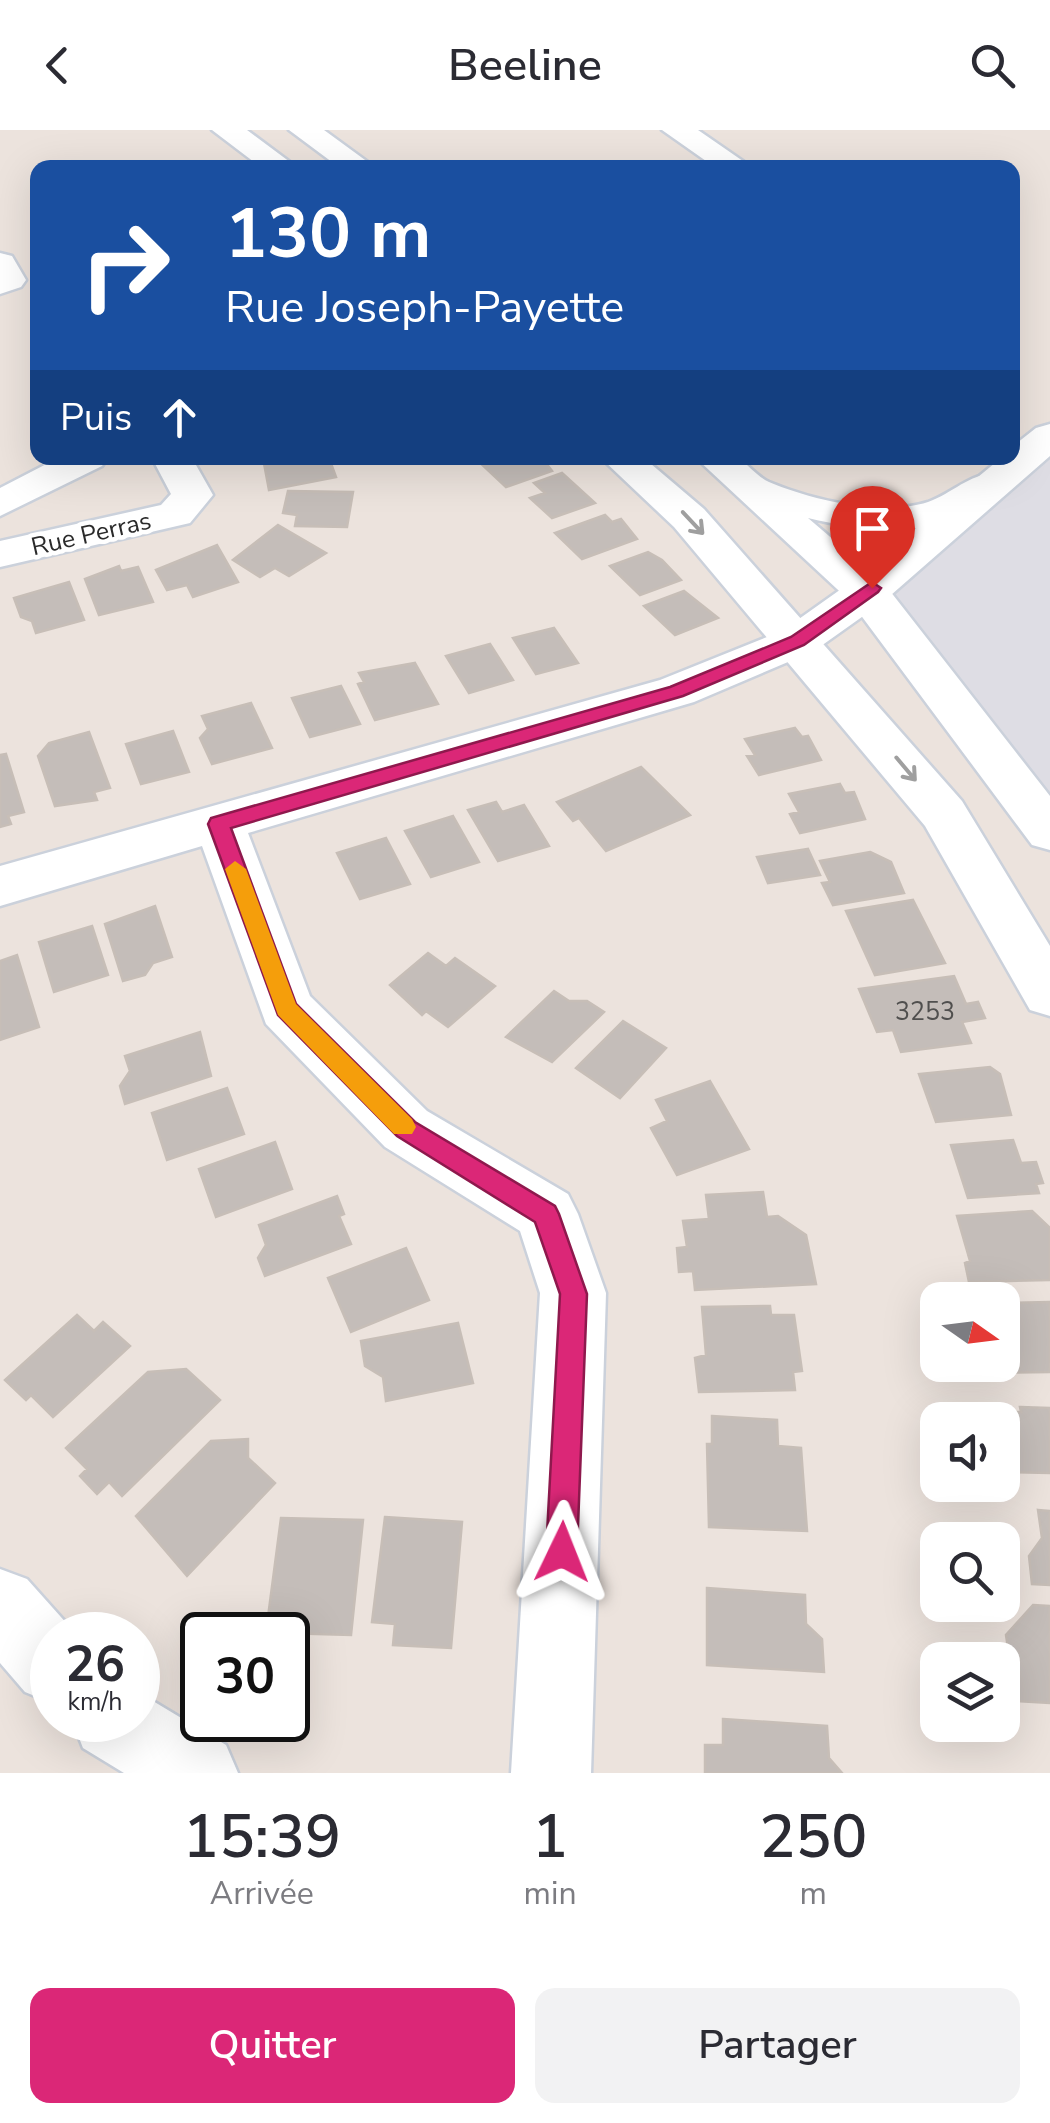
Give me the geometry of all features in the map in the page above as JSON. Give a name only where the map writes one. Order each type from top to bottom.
[{"type":"street","points":[[227,130],[271,160]]},
{"type":"street","points":[[304,130],[350,160]]},
{"type":"street","points":[[678,130],[725,160]]},
{"type":"street","points":[[0,263],[9,280],[0,284]]},
{"type":"street","points":[[1020,460],[1050,436]]},
{"type":"street","name":"Rue Perras","points":[[0,504],[75,465]]},
{"type":"street","name":"Rue Perras","points":[[0,554],[176,514],[192,495],[176,465]]},
{"type":"street","points":[[629,465],[689,518],[944,814],[1050,994]]},
{"type":"street","points":[[724,465],[867,592],[1050,832]]},
{"type":"street","points":[[0,886],[676,691],[798,641],[867,592],[1014,465]]},
{"type":"street","points":[[756,491],[844,514],[910,518],[938,513],[991,484]]},
{"type":"street","points":[[219,824],[286,1008],[406,1129],[546,1214],[573,1294],[551,1773]]},
{"type":"street","points":[[0,1606],[30,1640]]},
{"type":"street","points":[[147,1742],[198,1773]]},
{"type":"shaded area","points":[[1050,430],[1050,814],[872,588],[1011,465],[1020,465],[1020,457]]},
{"type":"building","points":[[264,465],[332,465],[336,477],[269,490]]},
{"type":"building","points":[[482,465],[547,465],[552,471],[506,487]]},
{"type":"building","points":[[562,473],[595,503],[552,518],[530,498],[545,493],[534,483]]},
{"type":"building","points":[[288,491],[353,492],[347,527],[295,526],[297,515],[283,513]]},
{"type":"building","points":[[605,515],[612,522],[621,519],[637,539],[582,559],[555,533]]},
{"type":"building","points":[[278,525],[326,553],[289,576],[275,568],[260,577],[233,560]]},
{"type":"building","points":[[217,545],[238,582],[193,597],[187,585],[167,590],[156,570]]},
{"type":"building","points":[[648,552],[681,580],[640,595],[610,566]]},
{"type":"building","points":[[119,566],[121,571],[138,567],[153,602],[99,615],[85,579]]},
{"type":"building","points":[[69,582],[84,620],[36,633],[32,621],[21,617],[14,598]]},
{"type":"building","points":[[684,591],[718,618],[675,635],[644,606]]},
{"type":"building","points":[[554,628],[578,663],[536,674],[513,638]]},
{"type":"building","points":[[490,644],[513,680],[469,693],[446,656]]},
{"type":"building","points":[[415,663],[438,704],[375,720],[358,684],[364,682],[359,673]]},
{"type":"building","points":[[341,686],[360,724],[310,737],[292,698]]},
{"type":"building","points":[[251,703],[272,748],[212,764],[200,738],[208,729],[202,716]]},
{"type":"building","points":[[795,728],[802,737],[808,736],[821,760],[759,775],[747,756],[755,755],[745,739]]},
{"type":"building","points":[[173,731],[189,772],[141,784],[126,744]]},
{"type":"building","points":[[89,732],[110,788],[94,792],[97,800],[55,806],[38,756],[49,743]]},
{"type":"building","points":[[6,754],[24,812],[8,816],[11,824],[0,827],[0,755]]},
{"type":"building","points":[[641,767],[690,815],[606,851],[579,818],[573,821],[557,802]]},
{"type":"building","points":[[840,784],[845,793],[854,792],[865,819],[800,833],[790,814],[799,812],[789,794]]},
{"type":"building","points":[[496,802],[502,812],[524,805],[549,846],[498,861],[468,810]]},
{"type":"building","points":[[453,816],[479,862],[431,877],[405,831]]},
{"type":"building","points":[[386,838],[410,884],[360,899],[337,853]]},
{"type":"building","points":[[808,849],[820,875],[768,883],[757,857]]},
{"type":"building","points":[[870,852],[891,862],[904,893],[833,905],[822,883],[830,882],[820,861]]},
{"type":"building","points":[[913,900],[945,963],[875,975],[846,911]]},
{"type":"building","points":[[155,906],[172,957],[153,963],[145,975],[123,981],[105,924]]},
{"type":"building","points":[[92,926],[108,975],[54,992],[39,942]]},
{"type":"building","points":[[428,953],[446,966],[455,958],[495,986],[448,1027],[426,1011],[422,1015],[390,985]]},
{"type":"building","points":[[17,955],[39,1027],[0,1040],[0,961]]},
{"type":"building","points":[[954,976],[966,1004],[978,1002],[985,1018],[962,1022],[971,1043],[901,1052],[893,1030],[877,1032],[859,989]]},
{"type":"building","points":[[554,991],[569,1001],[587,1001],[604,1012],[552,1062],[506,1037]]},
{"type":"building","points":[[623,1021],[666,1048],[620,1098],[576,1068]]},
{"type":"building","points":[[200,1032],[211,1076],[125,1104],[120,1086],[130,1071],[125,1056]]},
{"type":"building","points":[[990,1067],[1000,1074],[1011,1115],[936,1122],[919,1074]]},
{"type":"building","points":[[710,1081],[749,1149],[677,1175],[651,1128],[667,1121],[656,1100]]},
{"type":"building","points":[[227,1088],[244,1134],[167,1160],[152,1113]]},
{"type":"building","points":[[1013,1140],[1021,1163],[1036,1162],[1043,1183],[1036,1184],[1039,1193],[968,1198],[951,1145]]},
{"type":"building","points":[[275,1142],[292,1189],[216,1217],[199,1169]]},
{"type":"building","points":[[763,1192],[767,1217],[778,1216],[806,1235],[816,1284],[695,1290],[693,1271],[679,1272],[677,1248],[687,1247],[683,1221],[709,1219],[706,1195]]},
{"type":"building","points":[[337,1196],[344,1214],[339,1216],[351,1244],[265,1276],[258,1258],[266,1245],[259,1225]]},
{"type":"building","points":[[1032,1211],[1050,1228],[1050,1280],[969,1282],[965,1263],[970,1261],[957,1216]]},
{"type":"building","points":[[406,1248],[429,1300],[351,1332],[328,1278]]},
{"type":"building","points":[[1050,1302],[1050,1372],[1020,1373],[1020,1303]]},
{"type":"building","points":[[770,1306],[771,1315],[794,1315],[802,1371],[793,1372],[795,1390],[699,1392],[695,1358],[706,1355],[702,1307]]},
{"type":"building","points":[[77,1315],[94,1331],[103,1322],[130,1346],[53,1417],[31,1395],[26,1400],[5,1380]]},
{"type":"building","points":[[458,1323],[473,1383],[386,1401],[383,1377],[365,1366],[361,1341]]},
{"type":"building","points":[[186,1369],[220,1400],[122,1496],[109,1482],[97,1494],[80,1476],[87,1469],[66,1448],[148,1372]]},
{"type":"building","points":[[1020,1407],[1050,1408],[1050,1473],[1020,1472]]},
{"type":"building","points":[[712,1416],[777,1420],[778,1446],[801,1448],[807,1531],[709,1527],[707,1444],[712,1444]]},
{"type":"building","points":[[248,1439],[248,1458],[275,1483],[187,1576],[136,1516],[211,1441]]},
{"type":"building","points":[[1038,1510],[1050,1511],[1050,1585],[1032,1584],[1029,1556],[1042,1538]]},
{"type":"building","points":[[385,1517],[462,1522],[451,1648],[393,1645],[395,1624],[372,1622]]},
{"type":"building","points":[[281,1518],[363,1520],[351,1635],[310,1634],[310,1612],[269,1612]]},
{"type":"building","points":[[707,1588],[805,1595],[806,1624],[822,1639],[824,1672],[707,1665]]},
{"type":"building","points":[[1033,1605],[1050,1606],[1050,1703],[1020,1701],[1020,1642],[1007,1642],[1006,1635]]},
{"type":"building","points":[[723,1719],[827,1726],[829,1758],[842,1773],[705,1773],[705,1745],[723,1745]]},
{"type":"slow traffic","points":[[235,869],[286,1008],[403,1127]]},
{"type":"route","points":[[562,1552],[573,1294],[546,1214],[406,1129],[286,1008],[219,824],[676,691],[798,641],[872,588]]}]
